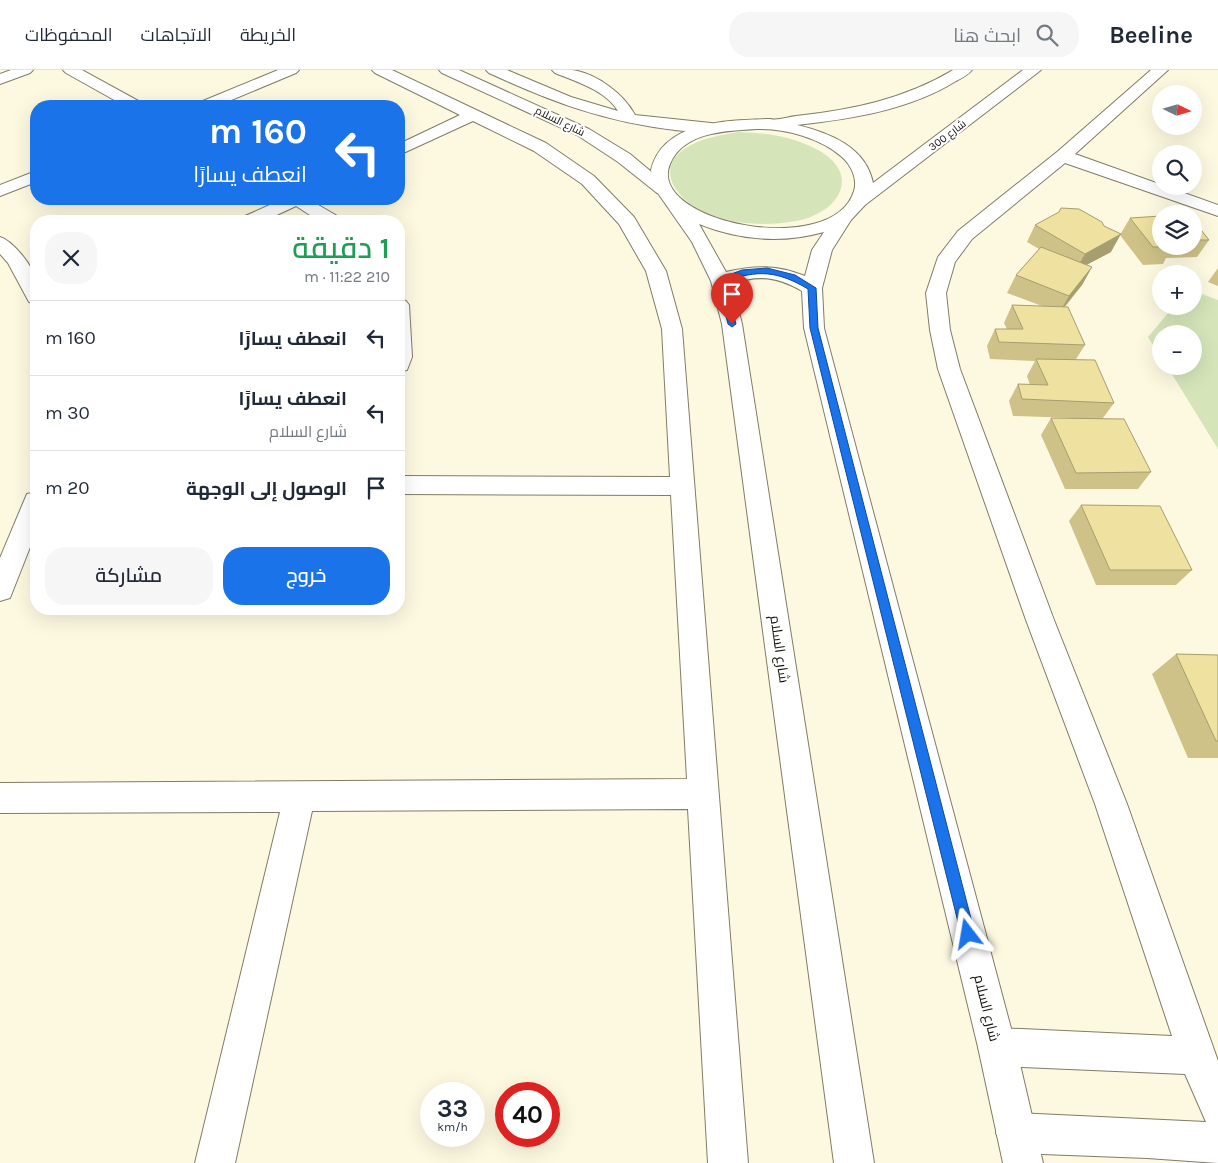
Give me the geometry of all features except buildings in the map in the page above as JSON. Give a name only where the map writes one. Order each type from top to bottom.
[{"type":"street","points":[[0,79],[25,70]]},
{"type":"street","points":[[71,70],[125,100]]},
{"type":"street","points":[[218,100],[291,70]]},
{"type":"street","points":[[380,70],[540,147],[588,180],[627,221],[656,271],[672,329],[728,1163]]},
{"type":"street","name":"شارع السلام","points":[[447,70],[583,132],[624,158],[671,198],[702,242],[721,281],[734,334],[854,1163]]},
{"type":"street","name":"شارع السلام","points":[[494,70],[583,106],[629,118],[669,125],[711,128]]},
{"type":"street","points":[[560,70],[605,89],[625,107],[629,118]]},
{"type":"street","points":[[770,124],[799,130],[825,139],[846,152],[860,167],[865,184],[852,209],[814,229],[779,234],[741,232],[706,222],[671,198],[659,170],[667,152],[685,138],[711,128],[736,124],[770,124],[833,116],[889,102],[937,86],[964,70]]},
{"type":"street","name":"شارع 300","points":[[852,209],[1033,70]]},
{"type":"street","points":[[1160,70],[1063,156],[965,235],[945,261],[936,293],[940,330],[949,369],[1040,620],[1111,804],[1197,1056],[1218,1108]]},
{"type":"street","points":[[405,147],[473,115]]},
{"type":"street","points":[[1063,156],[1218,211]]},
{"type":"street","points":[[0,192],[30,179]]},
{"type":"street","points":[[263,215],[283,205]]},
{"type":"street","points":[[306,205],[322,215]]},
{"type":"street","name":"شارع السلام","points":[[852,209],[822,250],[812,288],[814,328],[997,1047],[1020,1148]]},
{"type":"street","points":[[0,243],[17,261],[30,286]]},
{"type":"street","points":[[721,281],[742,272],[767,271],[792,276],[812,288]]},
{"type":"street","points":[[405,485],[682,486]]},
{"type":"street","points":[[0,590],[30,516]]},
{"type":"street","points":[[0,798],[702,794]]},
{"type":"street","points":[[215,1163],[299,796]]},
{"type":"street","points":[[997,1047],[1197,1056]]},
{"type":"street","points":[[1020,1148],[1147,1138],[1218,1143]]},
{"type":"green space","points":[[739,132],[769,134],[788,138],[816,149],[830,159],[839,169],[842,180],[840,191],[834,201],[824,210],[811,217],[776,224],[745,223],[724,219],[702,211],[690,204],[674,185],[670,175],[671,164],[678,154],[691,145],[702,140]]},
{"type":"green space","points":[[1202,294],[1218,300],[1218,449],[1173,375],[1202,375],[1202,325],[1158,325],[1166,315],[1202,315]]},
{"type":"green space","points":[[1152,332],[1152,343],[1148,337]]},
{"type":"route","points":[[732,324],[721,281],[742,272],[767,271],[792,276],[812,288],[811,304],[814,328],[968,934]]}]
